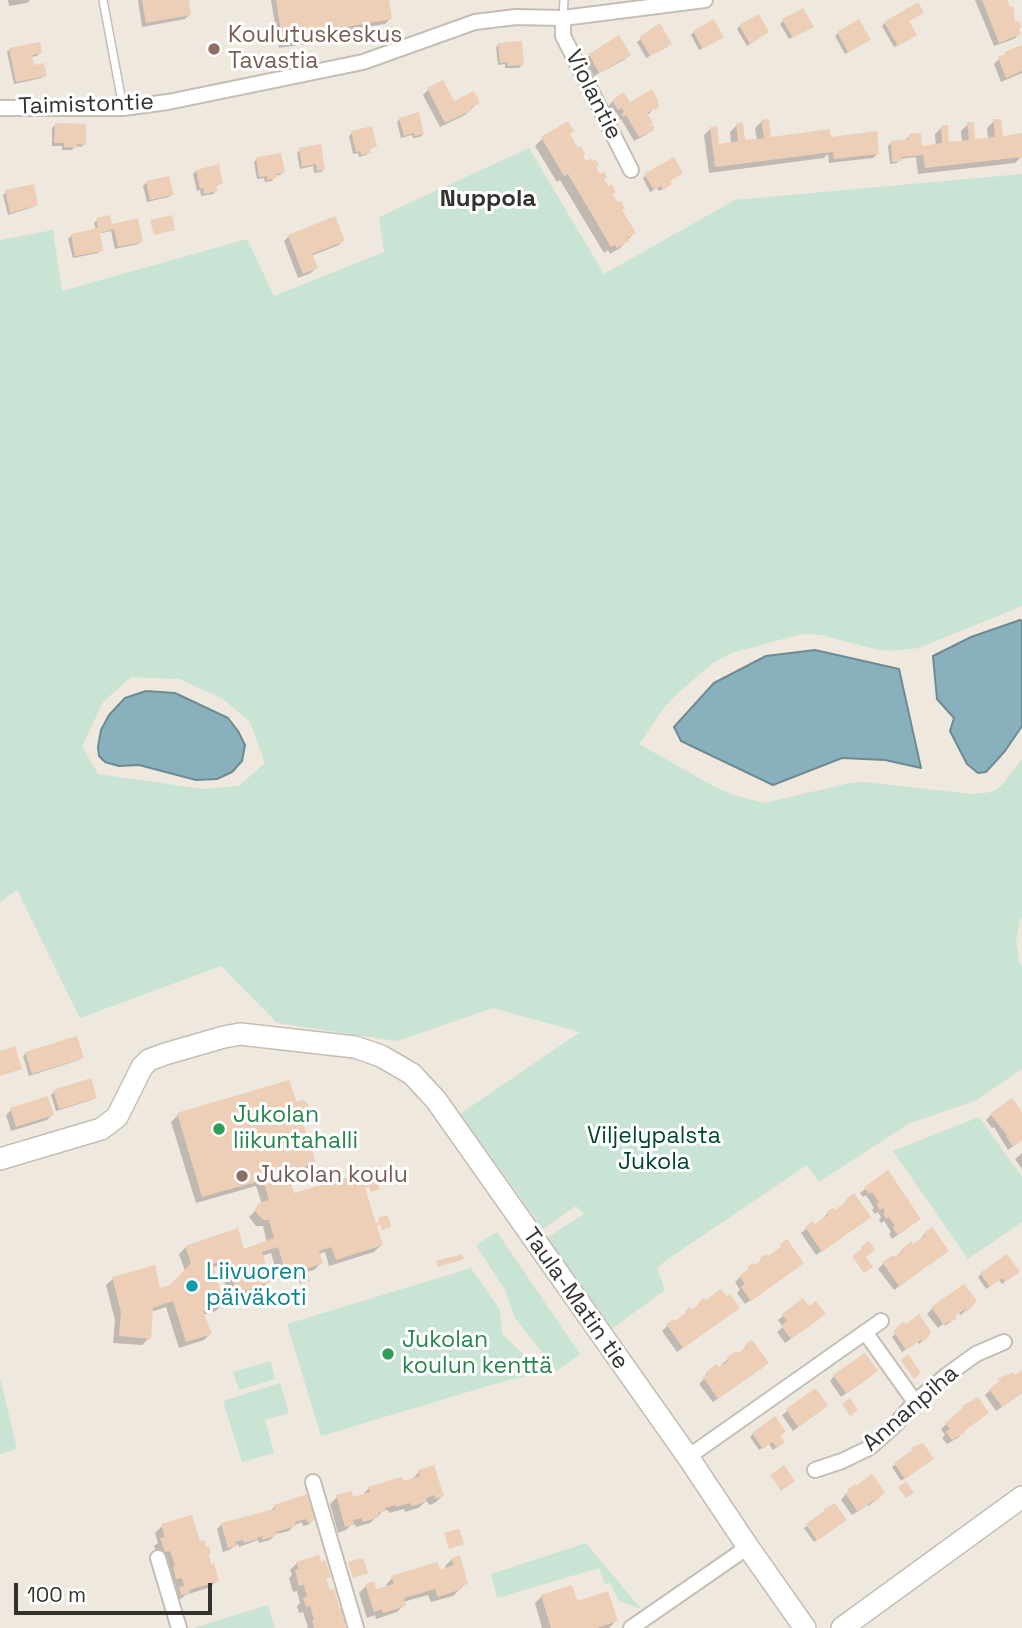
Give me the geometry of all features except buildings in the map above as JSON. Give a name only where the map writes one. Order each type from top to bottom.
[{"type":"street","name":"Taimistontie","points":[[1,105],[123,108],[168,102],[363,62],[475,22],[516,17],[563,19],[705,0]]},
{"type":"street","name":"Violantie","points":[[563,19],[563,36],[631,170]]},
{"type":"street","name":"Taula-Matin tie","points":[[0,1159],[101,1129],[117,1117],[142,1067],[149,1060],[224,1037],[240,1034],[355,1047],[381,1056],[411,1074],[427,1089],[688,1457],[805,1628]]},
{"type":"street","points":[[688,1457],[881,1321]]},
{"type":"street","points":[[865,1332],[915,1402]]},
{"type":"street","name":"Annanpiha","points":[[815,1470],[869,1448],[896,1424],[915,1402],[976,1354],[1004,1342]]},
{"type":"street","points":[[313,1482],[356,1628]]},
{"type":"street","points":[[842,1628],[1022,1497]]},
{"type":"street","points":[[634,1627],[748,1547]]},
{"type":"street","points":[[158,1558],[179,1628]]},
{"type":"lane","points":[[103,0],[123,108]]},
{"type":"lane","points":[[563,19],[564,0]]},
{"type":"green space","name":"Viljelypalsta Jukola","points":[[529,148],[604,274],[735,200],[1022,174],[1022,606],[919,648],[888,651],[809,634],[731,653],[713,663],[678,693],[639,744],[715,787],[764,803],[864,782],[984,793],[994,791],[1002,785],[1022,759],[1022,918],[1016,942],[1022,967],[1022,1069],[975,1101],[910,1123],[819,1182],[807,1165],[665,1261],[657,1269],[665,1290],[610,1330],[545,1239],[584,1214],[576,1206],[543,1229],[460,1114],[580,1032],[493,1008],[397,1041],[277,1023],[221,966],[80,1018],[17,890],[0,902],[0,240],[53,230],[62,291],[247,239],[274,296],[384,252],[379,217]],"holes":[[[131,677],[179,679],[223,699],[250,722],[265,763],[239,786],[203,789],[98,774],[82,747],[103,702]]]},
{"type":"green space","points":[[979,1117],[1022,1177],[1022,1222],[968,1259],[893,1151]]},
{"type":"green space","points":[[497,1232],[580,1354],[557,1371],[515,1318],[505,1290],[476,1245]]},
{"type":"green space","name":"Jukolan koulun kenttä","points":[[471,1268],[500,1310],[502,1334],[543,1372],[321,1436],[287,1324]]},
{"type":"green space","points":[[271,1361],[275,1379],[239,1390],[233,1372]]},
{"type":"green space","points":[[0,1378],[17,1449],[0,1454]]},
{"type":"green space","points":[[280,1383],[289,1413],[265,1420],[274,1453],[242,1462],[223,1401]]},
{"type":"green space","points":[[586,1543],[641,1609],[619,1601],[610,1583],[605,1584],[599,1568],[497,1598],[491,1574]]},
{"type":"green space","points":[[268,1605],[275,1628],[193,1628]]},
{"type":"water","points":[[1020,620],[1022,726],[986,772],[978,773],[967,764],[950,731],[954,718],[937,699],[933,656],[971,637]]},
{"type":"water","points":[[815,650],[899,669],[921,768],[885,760],[842,758],[773,785],[681,741],[674,727],[714,683],[766,656]]},
{"type":"water","points":[[146,691],[175,693],[228,718],[245,745],[242,761],[232,772],[217,779],[196,780],[139,765],[119,766],[105,762],[99,756],[98,747],[101,730],[109,715],[125,698]]},
{"type":"place","name":"Koulutuskeskus Tavastia","points":[[214,49]]},
{"type":"place","name":"Jukolan liikuntahalli","points":[[219,1129]]},
{"type":"place","name":"Jukolan koulu","points":[[242,1176]]},
{"type":"place","name":"Liivuoren päiväkoti","points":[[192,1286]]},
{"type":"place","name":"Jukolan koulun kenttä","points":[[388,1354]]},
{"type":"district","name":"Nuppola","points":[[488,199]]}]
